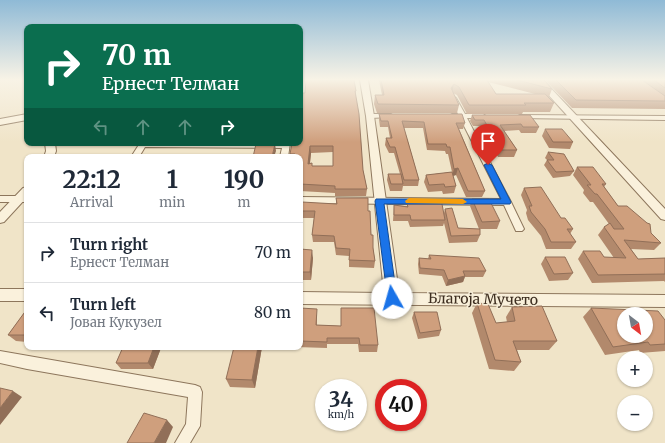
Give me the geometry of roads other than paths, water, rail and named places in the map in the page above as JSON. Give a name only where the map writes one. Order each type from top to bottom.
[{"type":"street","points":[[367,101],[392,298]]},
{"type":"street","points":[[455,101],[507,202],[519,229]]},
{"type":"street","points":[[558,101],[665,216]]},
{"type":"street","points":[[370,116],[401,116]]},
{"type":"street","points":[[447,116],[494,117]]},
{"type":"street","points":[[510,117],[665,118]]},
{"type":"street","points":[[0,122],[24,118]]},
{"type":"street","points":[[0,199],[23,199]]},
{"type":"street","points":[[0,219],[23,199]]},
{"type":"street","points":[[303,200],[507,202]]},
{"type":"street","points":[[0,295],[24,295]]},
{"type":"street","name":"Благоја Мучето","points":[[303,298],[665,301]]},
{"type":"street","points":[[0,357],[27,364],[195,392],[193,426],[182,443]]}]
